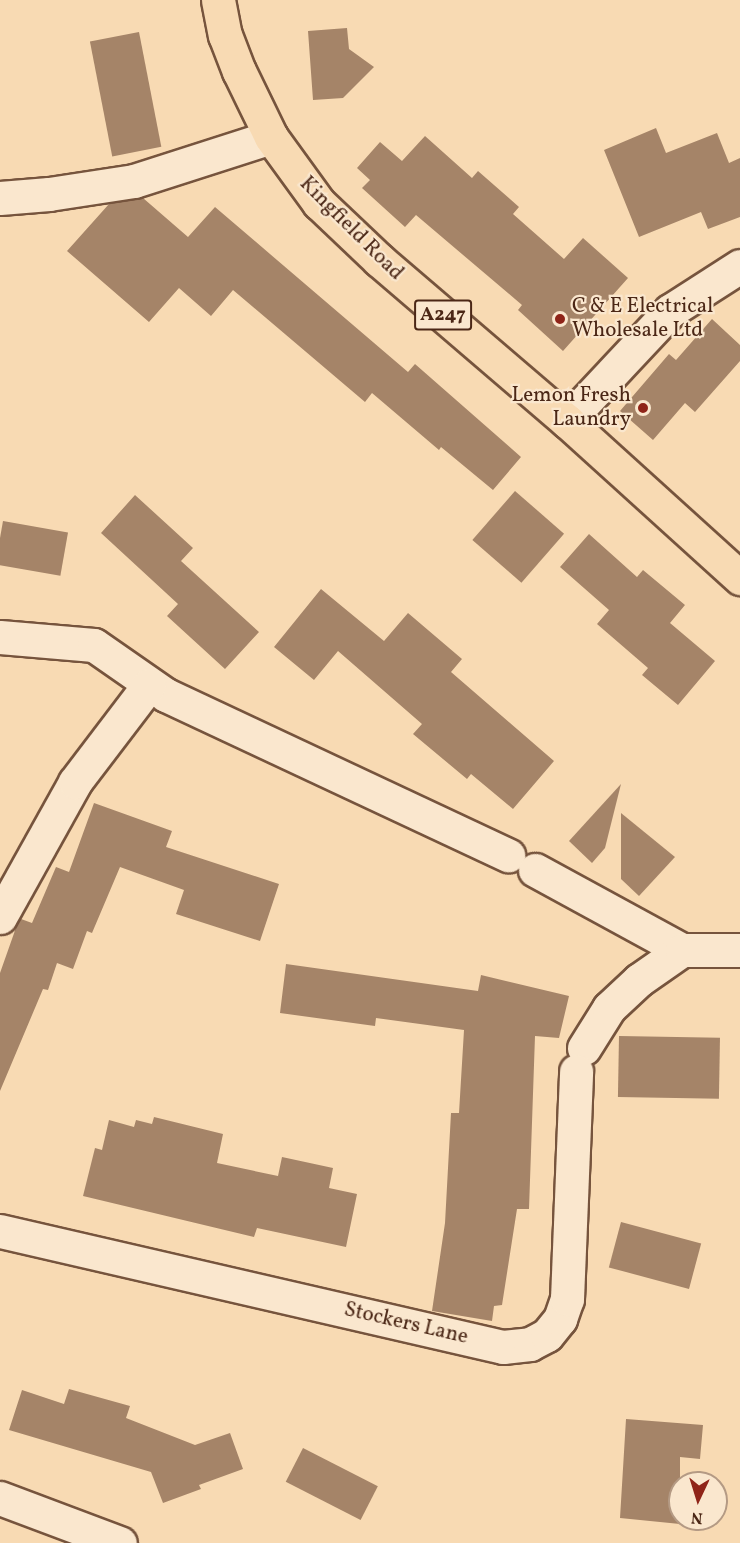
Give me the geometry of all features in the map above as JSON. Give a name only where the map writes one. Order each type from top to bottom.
[{"type":"main road","name":"Kingfield Road","points":[[218,0],[229,44],[271,137],[319,203],[379,260],[567,421],[740,578]]},
{"type":"street","points":[[0,198],[49,194],[134,181],[271,137]]},
{"type":"street","points":[[567,421],[670,311],[740,266]]},
{"type":"street","points":[[0,637],[94,645],[166,695],[521,862],[682,950],[740,950]]},
{"type":"street","points":[[0,917],[75,782],[149,685]]},
{"type":"street","name":"Stockers Lane","points":[[0,1231],[503,1347],[530,1344],[548,1335],[560,1319],[567,1299],[580,1060],[609,1008],[639,980],[682,950]]},
{"type":"street","points":[[0,1498],[120,1543]]},
{"type":"building","points":[[347,28],[349,49],[374,67],[343,98],[313,100],[308,31]]},
{"type":"building","points":[[139,32],[161,147],[112,156],[90,42]]},
{"type":"building","points":[[656,128],[666,153],[717,133],[729,163],[740,158],[740,217],[708,229],[701,212],[639,237],[604,150]]},
{"type":"building","points":[[425,136],[472,178],[478,171],[519,207],[513,214],[564,259],[583,238],[628,278],[563,351],[518,310],[522,305],[416,215],[405,227],[362,188],[370,180],[357,168],[380,142],[402,161]]},
{"type":"building","points":[[143,198],[188,237],[215,207],[408,372],[415,364],[521,457],[493,490],[441,447],[439,450],[372,393],[365,402],[233,290],[211,316],[179,288],[149,322],[67,251],[109,204]]},
{"type":"building","points":[[712,319],[740,345],[740,361],[695,412],[685,403],[653,440],[620,411],[669,354],[676,360]]},
{"type":"building","points":[[515,491],[564,534],[521,583],[472,540]]},
{"type":"building","points":[[135,495],[193,548],[181,561],[259,632],[225,669],[167,616],[178,604],[101,533]]},
{"type":"building","points":[[3,521],[68,532],[60,576],[0,565],[0,538]]},
{"type":"building","points":[[589,534],[637,577],[643,570],[685,605],[670,623],[715,661],[678,705],[642,675],[648,668],[597,624],[609,610],[560,567]]},
{"type":"building","points":[[321,589],[384,641],[408,613],[462,659],[451,672],[554,761],[513,809],[471,774],[467,779],[413,734],[422,724],[338,651],[314,680],[274,647]]},
{"type":"building","points":[[621,784],[605,848],[592,863],[569,841]]},
{"type":"building","points":[[94,803],[172,831],[166,847],[279,884],[260,941],[176,914],[184,890],[120,867],[92,933],[87,931],[73,969],[57,963],[48,990],[43,989],[0,1091],[0,973],[18,922],[21,919],[32,923],[56,867],[69,872]]},
{"type":"building","points":[[621,813],[675,857],[639,896],[621,879]]},
{"type":"building","points":[[286,964],[478,991],[481,975],[569,996],[559,1038],[535,1036],[529,1209],[517,1209],[502,1305],[494,1306],[492,1321],[432,1311],[445,1223],[451,1113],[459,1113],[464,1030],[376,1018],[375,1026],[280,1013]]},
{"type":"building","points":[[619,1036],[720,1038],[719,1099],[618,1097]]},
{"type":"building","points":[[154,1117],[223,1134],[217,1163],[278,1176],[282,1157],[333,1168],[329,1188],[357,1194],[346,1247],[257,1228],[254,1237],[83,1196],[95,1148],[102,1150],[109,1120],[134,1127],[136,1120],[152,1124]]},
{"type":"building","points":[[621,1222],[701,1243],[689,1289],[609,1267]]},
{"type":"building","points":[[69,1389],[130,1406],[126,1418],[195,1445],[230,1433],[243,1469],[199,1485],[201,1489],[163,1503],[151,1472],[9,1430],[22,1390],[64,1404]]},
{"type":"building","points":[[626,1419],[703,1425],[700,1459],[680,1457],[680,1471],[668,1471],[668,1523],[620,1518]]},
{"type":"building","points":[[303,1448],[378,1486],[361,1520],[286,1482]]},
{"type":"place","name":"C & E Electrical Wholesale Ltd","points":[[560,319]]},
{"type":"place","name":"Lemon Fresh Laundry","points":[[643,408]]}]
